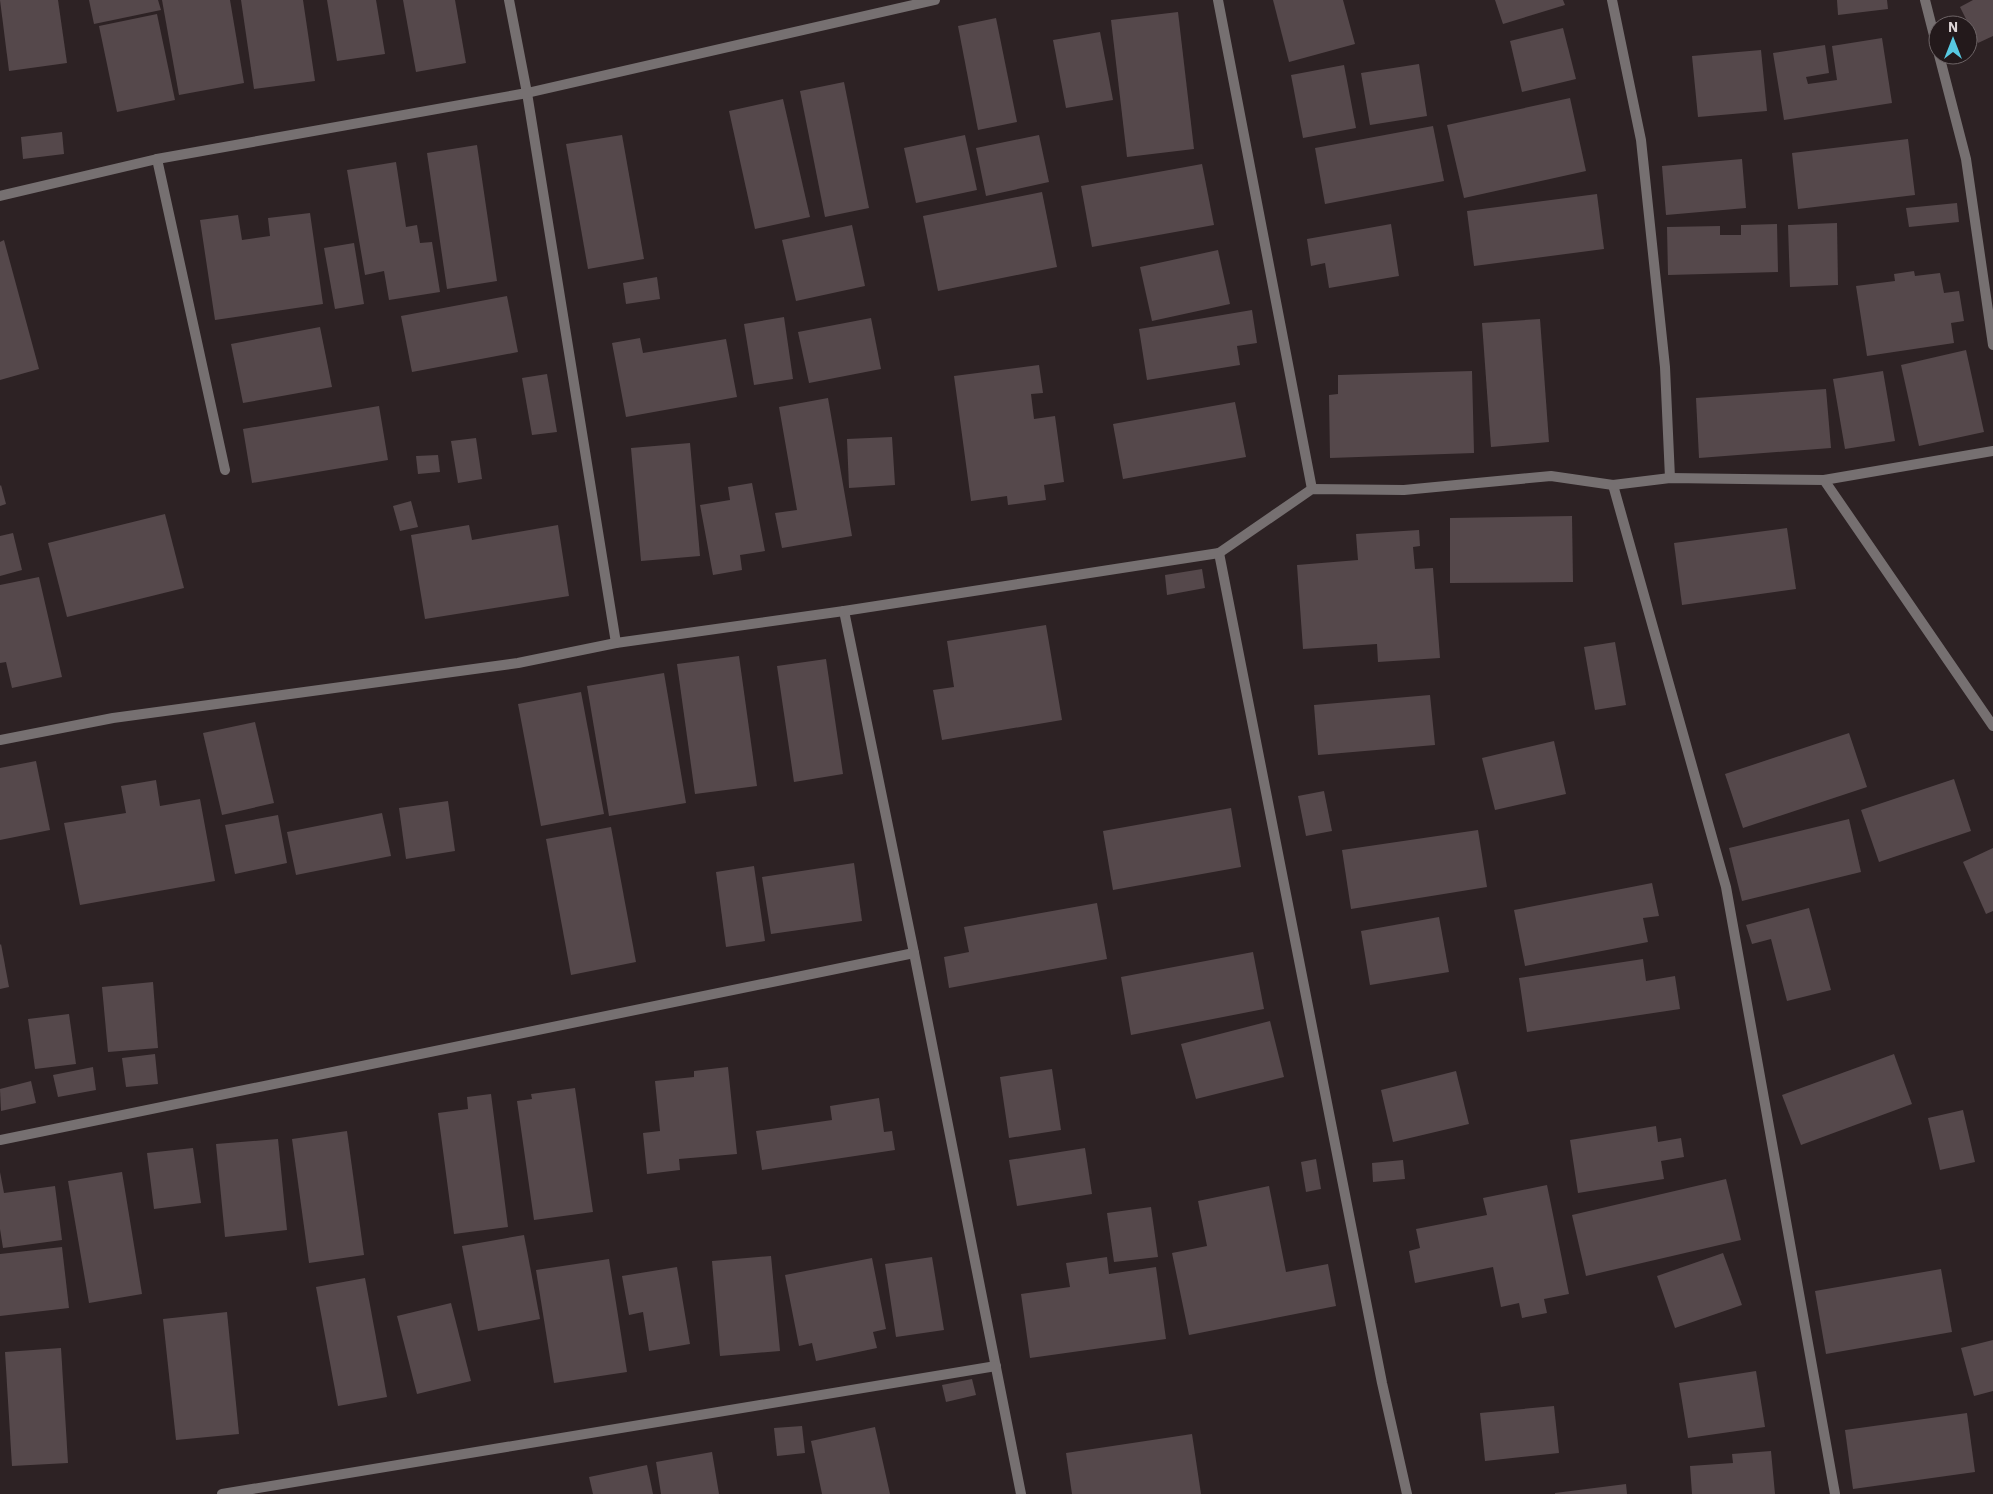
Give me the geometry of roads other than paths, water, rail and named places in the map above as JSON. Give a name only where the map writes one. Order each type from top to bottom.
[{"type":"street","points":[[509,0],[527,92],[616,643]]},
{"type":"street","points":[[0,196],[157,159],[527,92],[935,0]]},
{"type":"street","points":[[1218,0],[1312,489]]},
{"type":"street","points":[[1612,0],[1641,140],[1665,367],[1670,478]]},
{"type":"street","points":[[1925,0],[1929,15]]},
{"type":"street","points":[[1942,65],[1966,159],[1993,345]]},
{"type":"street","points":[[157,159],[225,470]]},
{"type":"street","points":[[0,740],[113,718],[518,662],[616,643],[844,611],[1219,553],[1312,489],[1404,490],[1551,476],[1613,486],[1670,478],[1824,480],[1993,451]]},
{"type":"street","points":[[1824,480],[1993,726]]},
{"type":"street","points":[[1613,486],[1726,887],[1835,1494]]},
{"type":"street","points":[[1219,553],[1382,1383],[1407,1494]]},
{"type":"street","points":[[844,611],[1021,1494]]},
{"type":"street","points":[[0,1140],[914,953]]},
{"type":"street","points":[[222,1494],[996,1366]]}]
